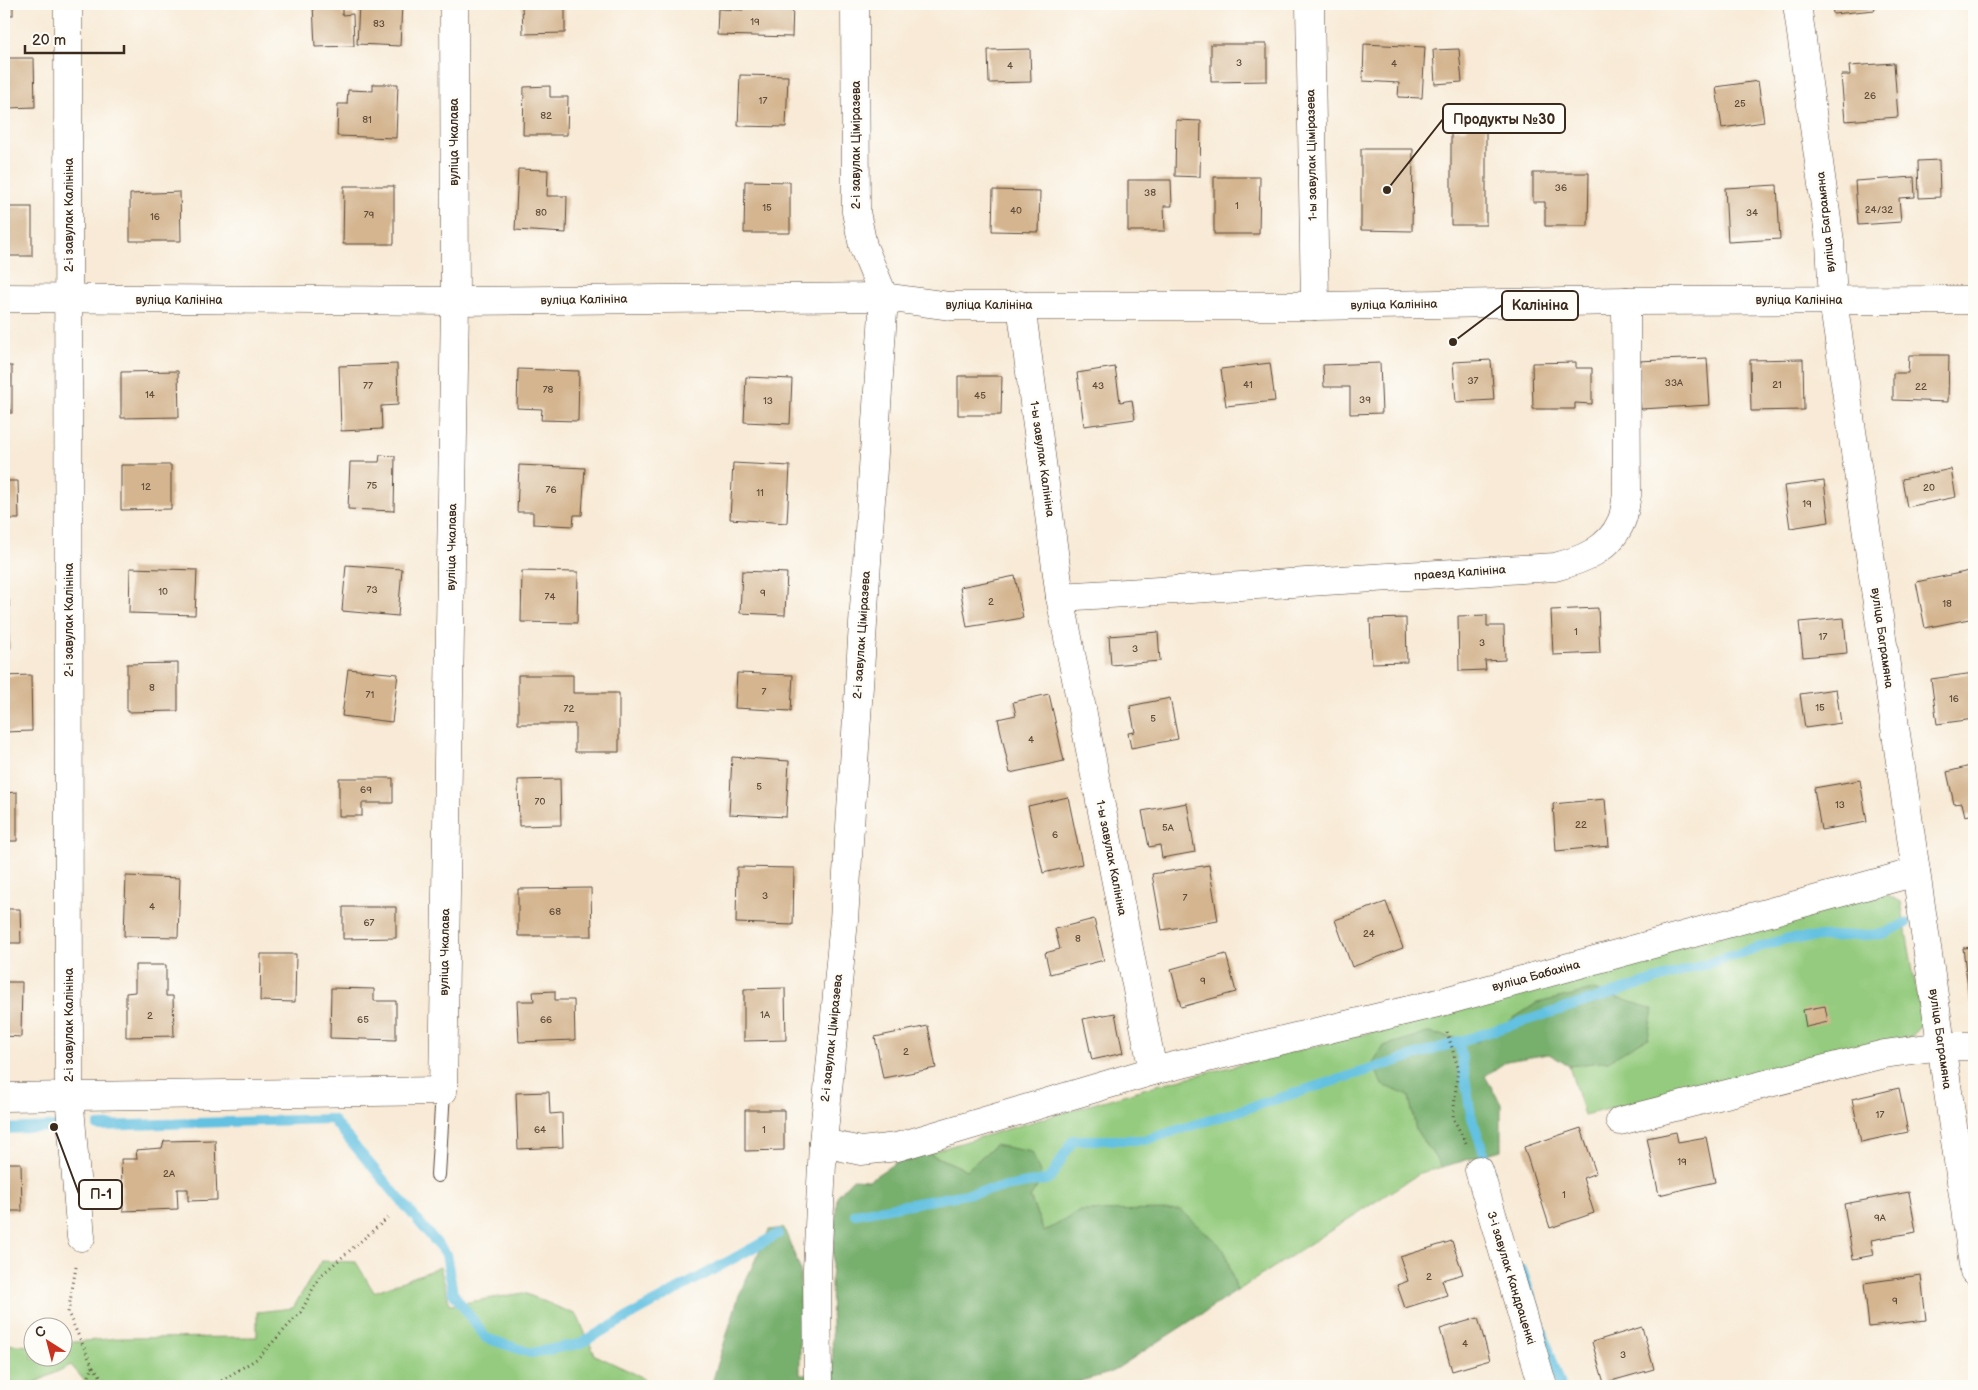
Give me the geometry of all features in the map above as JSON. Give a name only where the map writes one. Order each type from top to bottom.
[{"type":"street","name":"2-і завулак Калініна","points":[[68,4],[70,1095],[81,1237]]},
{"type":"street","name":"вуліца Чкалава","points":[[442,1091],[451,652],[455,301],[454,4]]},
{"type":"street","name":"2-і завулак Ціміразева","points":[[818,1386],[816,1269],[822,1143],[844,920],[884,297],[863,246],[856,212],[855,4]]},
{"type":"street","name":"1-ы завулак Ціміразева","points":[[1310,4],[1315,306]]},
{"type":"street","name":"вуліца Баграмяна","points":[[1798,4],[1830,242],[1833,300],[1974,1271]]},
{"type":"street","name":"вуліца Калініна","points":[[4,298],[455,301],[884,297],[950,306],[1315,306],[1626,301],[1974,300]]},
{"type":"street","name":"праезд Калініна","points":[[1060,597],[1555,567],[1582,560],[1606,544],[1621,522],[1627,495],[1626,301]]},
{"type":"street","name":"1-ы завулак Калініна","points":[[1021,305],[1060,597],[1153,1071]]},
{"type":"street","name":"вуліца Бабахіна","points":[[1153,1071],[1438,1003],[1916,872]]},
{"type":"street","points":[[1620,1121],[1884,1054],[1941,1046],[1974,1046]]},
{"type":"street","points":[[822,1143],[861,1151],[897,1147],[1153,1071]]},
{"type":"street","points":[[4,1097],[442,1091]]},
{"type":"street","name":"3-і завулак Кандраценкі","points":[[1479,1170],[1543,1386]]},
{"type":"lane","points":[[438,1175],[442,1091]]},
{"type":"path","points":[[1458,1067],[1453,1118],[1479,1170]]},
{"type":"path","points":[[212,1386],[258,1358],[301,1312],[319,1277],[389,1217]]},
{"type":"path","points":[[81,1237],[68,1313],[93,1367],[109,1386]]},
{"type":"path","points":[[85,1386],[93,1367]]},
{"type":"green space","points":[[1881,891],[1901,902],[1922,1023],[1912,1036],[1584,1115],[1569,1066],[1608,1061],[1537,1003],[1477,1042],[1428,1033],[1409,1096],[1416,1130],[1442,1167],[1420,1173],[1237,1291],[1224,1249],[1080,1211],[1044,1232],[1030,1197],[1042,1179],[995,1145],[967,1170],[927,1153],[1157,1085],[1421,1020]]},
{"type":"green space","points":[[1593,990],[1653,1009],[1648,1038],[1608,1061],[1569,1066],[1549,1054],[1507,1061],[1485,1076],[1501,1104],[1501,1150],[1442,1167],[1416,1130],[1409,1096],[1382,1085],[1373,1063],[1383,1046],[1428,1033],[1477,1042],[1537,1003]]},
{"type":"green space","points":[[995,1145],[1032,1152],[1042,1179],[1030,1198],[1044,1232],[1080,1211],[1181,1210],[1224,1249],[1237,1291],[1110,1373],[1063,1386],[711,1386],[739,1295],[769,1230],[784,1228],[800,1269],[800,1375],[833,1375],[831,1280],[837,1196],[853,1179],[869,1180],[895,1163],[927,1153],[967,1170]]},
{"type":"green space","points":[[321,1261],[356,1262],[374,1292],[440,1267],[450,1305],[524,1293],[577,1315],[595,1355],[642,1377],[647,1386],[89,1386],[72,1366],[72,1342],[119,1338],[257,1337],[257,1312],[293,1308]]},
{"type":"green space","points":[[4,1344],[22,1345],[22,1368],[65,1368],[34,1383],[4,1383]]},
{"type":"building","points":[[4,4],[13,4],[13,15],[4,15]]},
{"type":"building","points":[[313,4],[342,4],[342,15],[353,14],[354,46],[315,47]]},
{"type":"building","points":[[359,4],[402,4],[400,46],[357,44]]},
{"type":"building","points":[[522,4],[565,4],[565,33],[523,34]]},
{"type":"building","points":[[743,4],[793,4],[792,37],[717,35],[718,9],[743,10]]},
{"type":"building","points":[[1832,4],[1874,4],[1875,10],[1833,14]]},
{"type":"building","points":[[1211,44],[1267,44],[1267,81],[1211,82]]},
{"type":"building","points":[[1364,44],[1425,47],[1422,98],[1398,97],[1399,83],[1363,81]]},
{"type":"building","points":[[1030,49],[1031,82],[989,83],[988,50]]},
{"type":"building","points":[[1459,49],[1462,82],[1435,84],[1433,50]]},
{"type":"building","points":[[8,58],[34,58],[35,107],[9,108]]},
{"type":"building","points":[[1894,63],[1898,117],[1845,121],[1841,75],[1850,75],[1849,66]]},
{"type":"building","points":[[740,75],[788,76],[786,127],[738,126]]},
{"type":"building","points":[[1758,81],[1764,122],[1722,128],[1716,87]]},
{"type":"building","points":[[373,84],[398,84],[396,138],[337,136],[338,104],[347,104],[348,90],[373,91]]},
{"type":"building","points":[[550,86],[550,97],[568,97],[567,135],[523,135],[524,87]]},
{"type":"building","points":[[1176,120],[1201,121],[1200,177],[1175,176]]},
{"type":"building","points":[[1467,120],[1486,120],[1486,225],[1451,225],[1451,129],[1468,129]]},
{"type":"building","points":[[1361,149],[1413,149],[1412,231],[1361,230]]},
{"type":"building","points":[[1939,160],[1940,197],[1919,198],[1918,161]]},
{"type":"building","points":[[518,169],[548,170],[547,196],[567,196],[566,233],[515,230]]},
{"type":"building","points":[[1533,173],[1589,173],[1588,226],[1545,226],[1545,202],[1533,202]]},
{"type":"building","points":[[1214,177],[1260,177],[1259,234],[1214,234]]},
{"type":"building","points":[[1914,177],[1915,197],[1899,198],[1901,222],[1858,225],[1855,181]]},
{"type":"building","points":[[1128,180],[1171,180],[1172,206],[1164,206],[1165,231],[1128,231]]},
{"type":"building","points":[[745,181],[790,182],[790,233],[744,233]]},
{"type":"building","points":[[1777,185],[1780,239],[1728,242],[1725,188]]},
{"type":"building","points":[[344,186],[394,186],[394,244],[343,244]]},
{"type":"building","points":[[993,190],[1040,191],[1039,232],[992,231]]},
{"type":"building","points":[[180,192],[181,241],[130,241],[130,194]]},
{"type":"building","points":[[4,207],[32,207],[32,256],[4,256]]},
{"type":"building","points":[[1909,355],[1949,355],[1948,402],[1893,400],[1893,373],[1908,373]]},
{"type":"building","points":[[1707,358],[1710,405],[1641,409],[1638,361]]},
{"type":"building","points":[[1803,359],[1804,410],[1751,411],[1750,360]]},
{"type":"building","points":[[1491,360],[1494,400],[1456,402],[1453,362]]},
{"type":"building","points":[[1576,362],[1576,368],[1592,368],[1592,404],[1575,403],[1575,409],[1533,409],[1532,363]]},
{"type":"building","points":[[1270,363],[1275,401],[1226,406],[1221,369]]},
{"type":"building","points":[[1380,363],[1382,413],[1350,414],[1350,387],[1324,387],[1323,365]]},
{"type":"building","points":[[397,364],[398,405],[381,406],[382,429],[341,431],[339,366]]},
{"type":"building","points":[[4,366],[12,366],[12,413],[4,413]]},
{"type":"building","points":[[1115,367],[1120,402],[1132,400],[1135,419],[1084,426],[1077,373]]},
{"type":"building","points":[[518,369],[579,371],[578,421],[541,420],[542,409],[517,408]]},
{"type":"building","points":[[178,371],[179,417],[121,418],[121,372]]},
{"type":"building","points":[[958,376],[1002,376],[1001,415],[958,415]]},
{"type":"building","points":[[746,377],[792,379],[790,424],[744,422]]},
{"type":"building","points":[[380,455],[395,456],[394,511],[348,509],[350,462],[379,462]]},
{"type":"building","points":[[733,463],[790,466],[787,523],[730,519]]},
{"type":"building","points":[[121,465],[171,465],[171,509],[121,510]]},
{"type":"building","points":[[519,465],[585,468],[582,515],[574,515],[573,526],[533,524],[533,512],[517,512]]},
{"type":"building","points":[[1951,469],[1956,497],[1907,507],[1902,479]]},
{"type":"building","points":[[4,481],[18,481],[19,519],[4,519]]},
{"type":"building","points":[[1824,481],[1829,522],[1790,528],[1784,486]]},
{"type":"building","points":[[346,565],[402,569],[398,616],[342,611]]},
{"type":"building","points":[[130,568],[197,570],[195,615],[129,613]]},
{"type":"building","points":[[522,571],[578,572],[577,623],[521,622]]},
{"type":"building","points":[[742,571],[787,573],[785,615],[740,613]]},
{"type":"building","points":[[1970,571],[1974,589],[1974,618],[1925,628],[1916,582]]},
{"type":"building","points":[[1015,576],[1023,618],[967,627],[960,587]]},
{"type":"building","points":[[4,600],[9,600],[10,649],[4,649]]},
{"type":"building","points":[[1598,608],[1600,653],[1553,655],[1551,610]]},
{"type":"building","points":[[1487,615],[1487,626],[1504,626],[1505,660],[1485,661],[1486,670],[1459,671],[1458,616]]},
{"type":"building","points":[[1406,618],[1407,662],[1372,663],[1370,619]]},
{"type":"building","points":[[1844,618],[1847,653],[1803,657],[1799,622]]},
{"type":"building","points":[[1158,632],[1160,661],[1111,665],[1109,636]]},
{"type":"building","points":[[178,663],[178,711],[127,712],[127,664]]},
{"type":"building","points":[[348,669],[398,674],[392,722],[342,716]]},
{"type":"building","points":[[737,673],[793,675],[791,711],[735,708]]},
{"type":"building","points":[[1974,673],[1974,719],[1937,724],[1931,679]]},
{"type":"building","points":[[31,675],[32,731],[4,732],[4,676]]},
{"type":"building","points":[[518,675],[573,675],[573,693],[619,693],[619,752],[575,752],[575,724],[518,724]]},
{"type":"building","points":[[1836,689],[1841,723],[1805,728],[1800,694]]},
{"type":"building","points":[[1049,694],[1064,761],[1010,773],[998,719],[1016,715],[1013,702]]},
{"type":"building","points":[[1170,698],[1178,739],[1131,748],[1128,733],[1135,732],[1130,706]]},
{"type":"building","points":[[732,757],[789,761],[786,817],[729,814]]},
{"type":"building","points":[[1974,765],[1974,814],[1965,816],[1962,803],[1954,804],[1947,772]]},
{"type":"building","points":[[339,778],[393,778],[393,803],[362,803],[362,816],[339,816]]},
{"type":"building","points":[[560,779],[561,825],[519,826],[518,780]]},
{"type":"building","points":[[1860,780],[1867,822],[1821,830],[1814,788]]},
{"type":"building","points":[[17,792],[17,841],[4,841],[4,793]]},
{"type":"building","points":[[1068,797],[1082,864],[1043,873],[1028,806]]},
{"type":"building","points":[[1605,799],[1609,846],[1556,851],[1553,804]]},
{"type":"building","points":[[1187,803],[1195,852],[1162,858],[1160,845],[1149,847],[1142,811]]},
{"type":"building","points":[[1209,865],[1218,921],[1162,930],[1152,874]]},
{"type":"building","points":[[737,867],[794,868],[793,925],[736,923]]},
{"type":"building","points":[[126,876],[180,878],[178,937],[124,936]]},
{"type":"building","points":[[591,888],[592,936],[518,936],[518,889]]},
{"type":"building","points":[[1386,902],[1403,948],[1352,967],[1335,920]]},
{"type":"building","points":[[343,907],[396,907],[396,938],[343,939]]},
{"type":"building","points":[[4,909],[20,909],[21,943],[4,943]]},
{"type":"building","points":[[1094,919],[1104,960],[1050,974],[1045,953],[1060,949],[1055,929]]},
{"type":"building","points":[[1974,947],[1974,1003],[1970,1004],[1963,948]]},
{"type":"building","points":[[261,954],[296,954],[295,1002],[260,1001]]},
{"type":"building","points":[[1226,954],[1236,992],[1181,1007],[1171,969]]},
{"type":"building","points":[[135,965],[166,965],[166,996],[173,996],[174,1036],[126,1037],[126,993],[135,992]]},
{"type":"building","points":[[4,982],[22,982],[21,1037],[4,1036]]},
{"type":"building","points":[[331,988],[374,989],[374,1001],[396,1001],[396,1040],[330,1038]]},
{"type":"building","points":[[785,988],[786,1040],[744,1041],[744,989]]},
{"type":"building","points":[[555,991],[555,1000],[574,1000],[575,1040],[519,1042],[517,1001],[534,1001],[533,992]]},
{"type":"building","points":[[1825,1006],[1828,1022],[1806,1027],[1803,1010]]},
{"type":"building","points":[[1115,1013],[1123,1053],[1092,1060],[1083,1019]]},
{"type":"building","points":[[928,1026],[936,1068],[883,1078],[875,1037]]},
{"type":"building","points":[[1899,1088],[1908,1132],[1861,1142],[1852,1099]]},
{"type":"building","points":[[549,1092],[550,1114],[562,1113],[563,1147],[518,1149],[516,1093]]},
{"type":"building","points":[[745,1110],[784,1110],[784,1150],[745,1151]]},
{"type":"building","points":[[1581,1128],[1596,1173],[1583,1178],[1594,1213],[1550,1228],[1524,1147]]},
{"type":"building","points":[[1676,1132],[1678,1142],[1706,1137],[1715,1182],[1659,1195],[1647,1138]]},
{"type":"building","points":[[215,1140],[217,1200],[188,1201],[188,1189],[177,1189],[178,1209],[123,1211],[121,1159],[137,1159],[136,1150],[162,1148],[164,1141]]},
{"type":"building","points":[[4,1163],[21,1163],[22,1211],[4,1211]]},
{"type":"building","points":[[1909,1192],[1916,1232],[1871,1240],[1874,1255],[1853,1259],[1844,1204]]},
{"type":"building","points":[[1452,1241],[1463,1274],[1442,1280],[1447,1295],[1405,1308],[1397,1285],[1408,1281],[1400,1257]]},
{"type":"building","points":[[1921,1275],[1926,1320],[1869,1327],[1864,1283]]},
{"type":"building","points":[[1478,1318],[1490,1360],[1452,1371],[1440,1329]]},
{"type":"building","points":[[1642,1327],[1654,1369],[1604,1383],[1592,1342]]},
{"type":"waterway","points":[[855,1214],[1050,1179],[1073,1140],[1146,1140],[1785,939],[1883,934],[1906,923]]},
{"type":"waterway","points":[[1459,1041],[1471,1115],[1490,1171]]},
{"type":"waterway","points":[[98,1126],[332,1119],[446,1254],[453,1293],[486,1338],[531,1353],[579,1344],[778,1234]]},
{"type":"waterway","points":[[4,1129],[54,1127]]},
{"type":"waterway","points":[[1522,1270],[1561,1386]]},
{"type":"place","name":"Продукты №30","points":[[1387,190]]},
{"type":"place","name":"Калініна","points":[[1453,342]]},
{"type":"place","name":"П-1","points":[[54,1127]]}]
